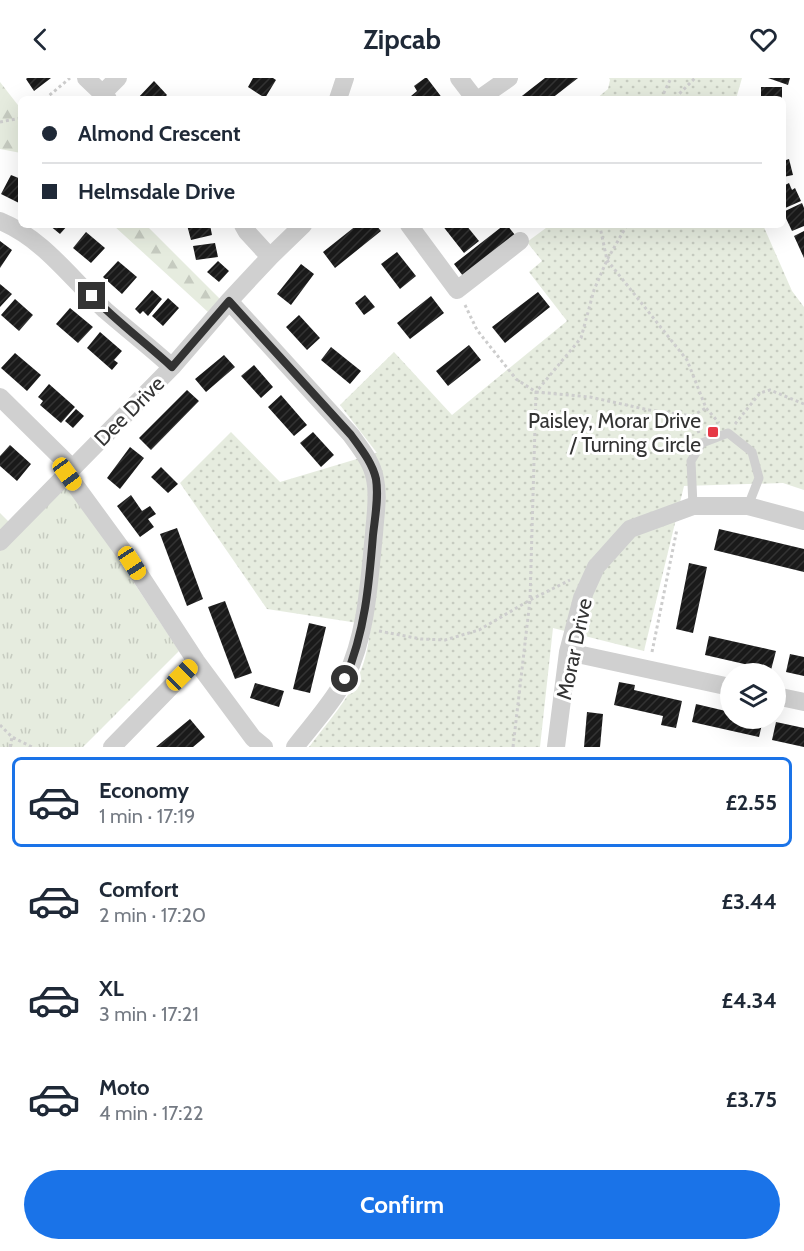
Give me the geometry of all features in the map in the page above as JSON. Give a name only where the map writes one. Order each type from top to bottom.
[{"type":"street","points":[[86,78],[105,96],[118,78]]},
{"type":"street","points":[[339,96],[345,78]]},
{"type":"street","points":[[459,78],[474,96]]},
{"type":"street","points":[[482,96],[509,78]]},
{"type":"street","points":[[0,220],[54,257],[105,309],[172,367]]},
{"type":"street","points":[[245,228],[270,256]]},
{"type":"street","name":"Dee Drive","points":[[0,542],[172,367],[270,256],[300,228]]},
{"type":"street","points":[[411,228],[457,290],[520,241]]},
{"type":"street","points":[[229,301],[351,435],[365,454],[376,479],[377,495],[371,564],[363,627],[357,650],[338,692],[295,747]]},
{"type":"street","points":[[0,397],[70,471],[196,661],[253,738],[264,747]]},
{"type":"street","name":"Morar Drive","points":[[556,747],[568,652],[582,598],[596,567],[630,529],[687,508],[748,506],[804,521]]},
{"type":"street","points":[[568,652],[720,685]]},
{"type":"street","points":[[112,747],[196,661]]},
{"type":"street","points":[[786,698],[804,702]]},
{"type":"lane","points":[[687,508],[691,461],[702,443],[728,433],[752,452],[759,478],[748,506]]},
{"type":"path","points":[[49,96],[70,78]]},
{"type":"path","points":[[662,96],[671,78]]},
{"type":"path","points":[[678,96],[695,78]]},
{"type":"path","points":[[0,122],[18,119]]},
{"type":"path","points":[[600,228],[607,260],[687,360],[706,408],[728,433],[760,393],[770,390],[804,404]]},
{"type":"path","points":[[513,747],[530,600],[536,392],[581,338],[594,290],[607,260],[625,228]]},
{"type":"path","points":[[457,290],[477,330],[516,379],[536,392],[590,398],[692,416],[706,408]]},
{"type":"path","points":[[692,416],[702,443]]},
{"type":"path","points":[[648,669],[687,508]]},
{"type":"path","points":[[363,627],[421,639],[445,640],[479,630],[530,600],[596,567]]},
{"type":"path","points":[[0,725],[12,737],[32,747]]},
{"type":"path","points":[[10,747],[12,737]]},
{"type":"green space","points":[[609,78],[742,78],[737,96],[600,96],[608,89]]},
{"type":"green space","points":[[0,82],[18,105],[18,152],[0,149]]},
{"type":"green space","points":[[116,228],[149,228],[220,299],[208,312]]},
{"type":"green space","points":[[546,228],[764,228],[792,291],[804,307],[804,490],[783,483],[684,486],[644,651],[553,628],[540,747],[309,747],[351,690],[365,659],[371,625],[267,609],[180,483],[231,432],[280,482],[377,453],[340,405],[394,352],[452,415],[567,321],[529,272],[542,261],[527,242]]},
{"type":"green space","points":[[69,484],[179,651],[83,747],[0,747],[0,513],[19,532]]},
{"type":"building","points":[[27,78],[51,78],[34,91]]},
{"type":"building","points":[[253,78],[276,80],[266,96],[262,96],[248,87]]},
{"type":"building","points":[[427,78],[441,96],[411,96],[417,91],[414,86]]},
{"type":"building","points":[[545,78],[578,78],[555,96],[522,96]]},
{"type":"building","points":[[768,78],[790,78],[788,85]]},
{"type":"building","points":[[154,81],[167,95],[166,96],[140,96]]},
{"type":"building","points":[[761,87],[782,87],[782,96],[761,96]]},
{"type":"building","points":[[789,159],[793,175],[786,176],[786,160]]},
{"type":"building","points":[[11,175],[18,178],[18,202],[1,194]]},
{"type":"building","points":[[789,183],[792,190],[795,188],[801,201],[786,208],[786,184]]},
{"type":"building","points":[[802,203],[804,226],[792,231],[786,218],[786,211]]},
{"type":"building","points":[[53,228],[65,228],[60,234]]},
{"type":"building","points":[[188,228],[211,228],[212,235],[191,240]]},
{"type":"building","points":[[353,228],[378,228],[381,231],[335,268],[323,252]]},
{"type":"building","points":[[444,228],[468,228],[479,241],[464,253]]},
{"type":"building","points":[[500,228],[509,228],[515,235],[463,276],[454,264]]},
{"type":"building","points":[[804,231],[804,258],[794,236]]},
{"type":"building","points":[[86,232],[105,248],[91,263],[73,248]]},
{"type":"building","points":[[0,241],[12,250],[0,268]]},
{"type":"building","points":[[215,243],[218,257],[196,260],[193,246]]},
{"type":"building","points":[[397,252],[416,276],[400,289],[381,264]]},
{"type":"building","points":[[118,261],[137,277],[122,294],[103,277]]},
{"type":"building","points":[[218,261],[229,271],[219,282],[207,272]]},
{"type":"building","points":[[301,264],[314,274],[291,305],[277,294]]},
{"type":"building","points":[[0,284],[12,294],[0,307]]},
{"type":"building","points":[[152,290],[162,299],[148,316],[143,311],[140,314],[135,309]]},
{"type":"building","points":[[538,292],[550,307],[505,343],[492,327]]},
{"type":"building","points":[[365,295],[375,307],[364,315],[355,303]]},
{"type":"building","points":[[431,296],[444,313],[410,339],[397,323]]},
{"type":"building","points":[[168,298],[179,308],[163,326],[152,316]]},
{"type":"building","points":[[15,299],[33,315],[19,331],[1,315]]},
{"type":"building","points":[[70,308],[93,327],[78,343],[56,324]]},
{"type":"building","points":[[299,315],[320,338],[307,350],[286,327]]},
{"type":"building","points":[[100,332],[122,351],[114,360],[118,363],[112,370],[87,348]]},
{"type":"building","points":[[469,345],[481,360],[448,386],[436,371]]},
{"type":"building","points":[[331,347],[361,371],[350,384],[321,360]]},
{"type":"building","points":[[15,353],[41,375],[27,391],[1,368]]},
{"type":"building","points":[[224,355],[235,367],[206,392],[195,379]]},
{"type":"building","points":[[254,365],[273,387],[261,398],[241,376]]},
{"type":"building","points":[[49,384],[75,407],[61,423],[40,405],[43,401],[38,397]]},
{"type":"building","points":[[187,390],[199,401],[151,450],[139,438]]},
{"type":"building","points":[[281,395],[307,425],[294,436],[268,407]]},
{"type":"building","points":[[76,409],[84,416],[73,428],[65,421]]},
{"type":"building","points":[[313,432],[334,455],[321,467],[300,443]]},
{"type":"building","points":[[10,445],[31,464],[17,481],[0,466],[0,456]]},
{"type":"building","points":[[130,447],[144,458],[120,489],[107,478]]},
{"type":"building","points":[[161,467],[178,484],[168,493],[151,477]]},
{"type":"building","points":[[131,495],[142,511],[150,506],[156,514],[148,519],[154,527],[140,537],[117,506]]},
{"type":"building","points":[[177,528],[203,599],[187,606],[160,534]]},
{"type":"building","points":[[719,529],[804,549],[804,572],[714,550]]},
{"type":"building","points":[[689,563],[707,567],[693,633],[676,629]]},
{"type":"building","points":[[225,601],[252,673],[235,679],[208,607]]},
{"type":"building","points":[[309,623],[326,627],[310,693],[293,689]]},
{"type":"building","points":[[709,636],[776,651],[773,663],[740,663],[705,655]]},
{"type":"building","points":[[790,654],[804,657],[804,676],[786,672]]},
{"type":"building","points":[[619,682],[635,685],[634,690],[682,701],[676,728],[661,725],[663,716],[614,705]]},
{"type":"building","points":[[255,683],[284,691],[279,707],[250,698]]},
{"type":"building","points":[[696,704],[720,710],[720,728],[692,722]]},
{"type":"building","points":[[587,712],[603,714],[600,747],[584,747]]},
{"type":"building","points":[[190,719],[205,737],[193,747],[156,747]]},
{"type":"building","points":[[786,724],[804,728],[804,747],[772,740],[774,729],[786,729]]},
{"type":"building","points":[[723,729],[761,729],[759,737]]},
{"type":"place","name":"Paisley, Morar Drive / Turning Circle","points":[[713,432]]},
{"type":"route","points":[[92,296],[172,367],[229,301],[351,435],[365,454],[376,479],[377,495],[371,564],[363,627],[357,650],[345,679]]}]
